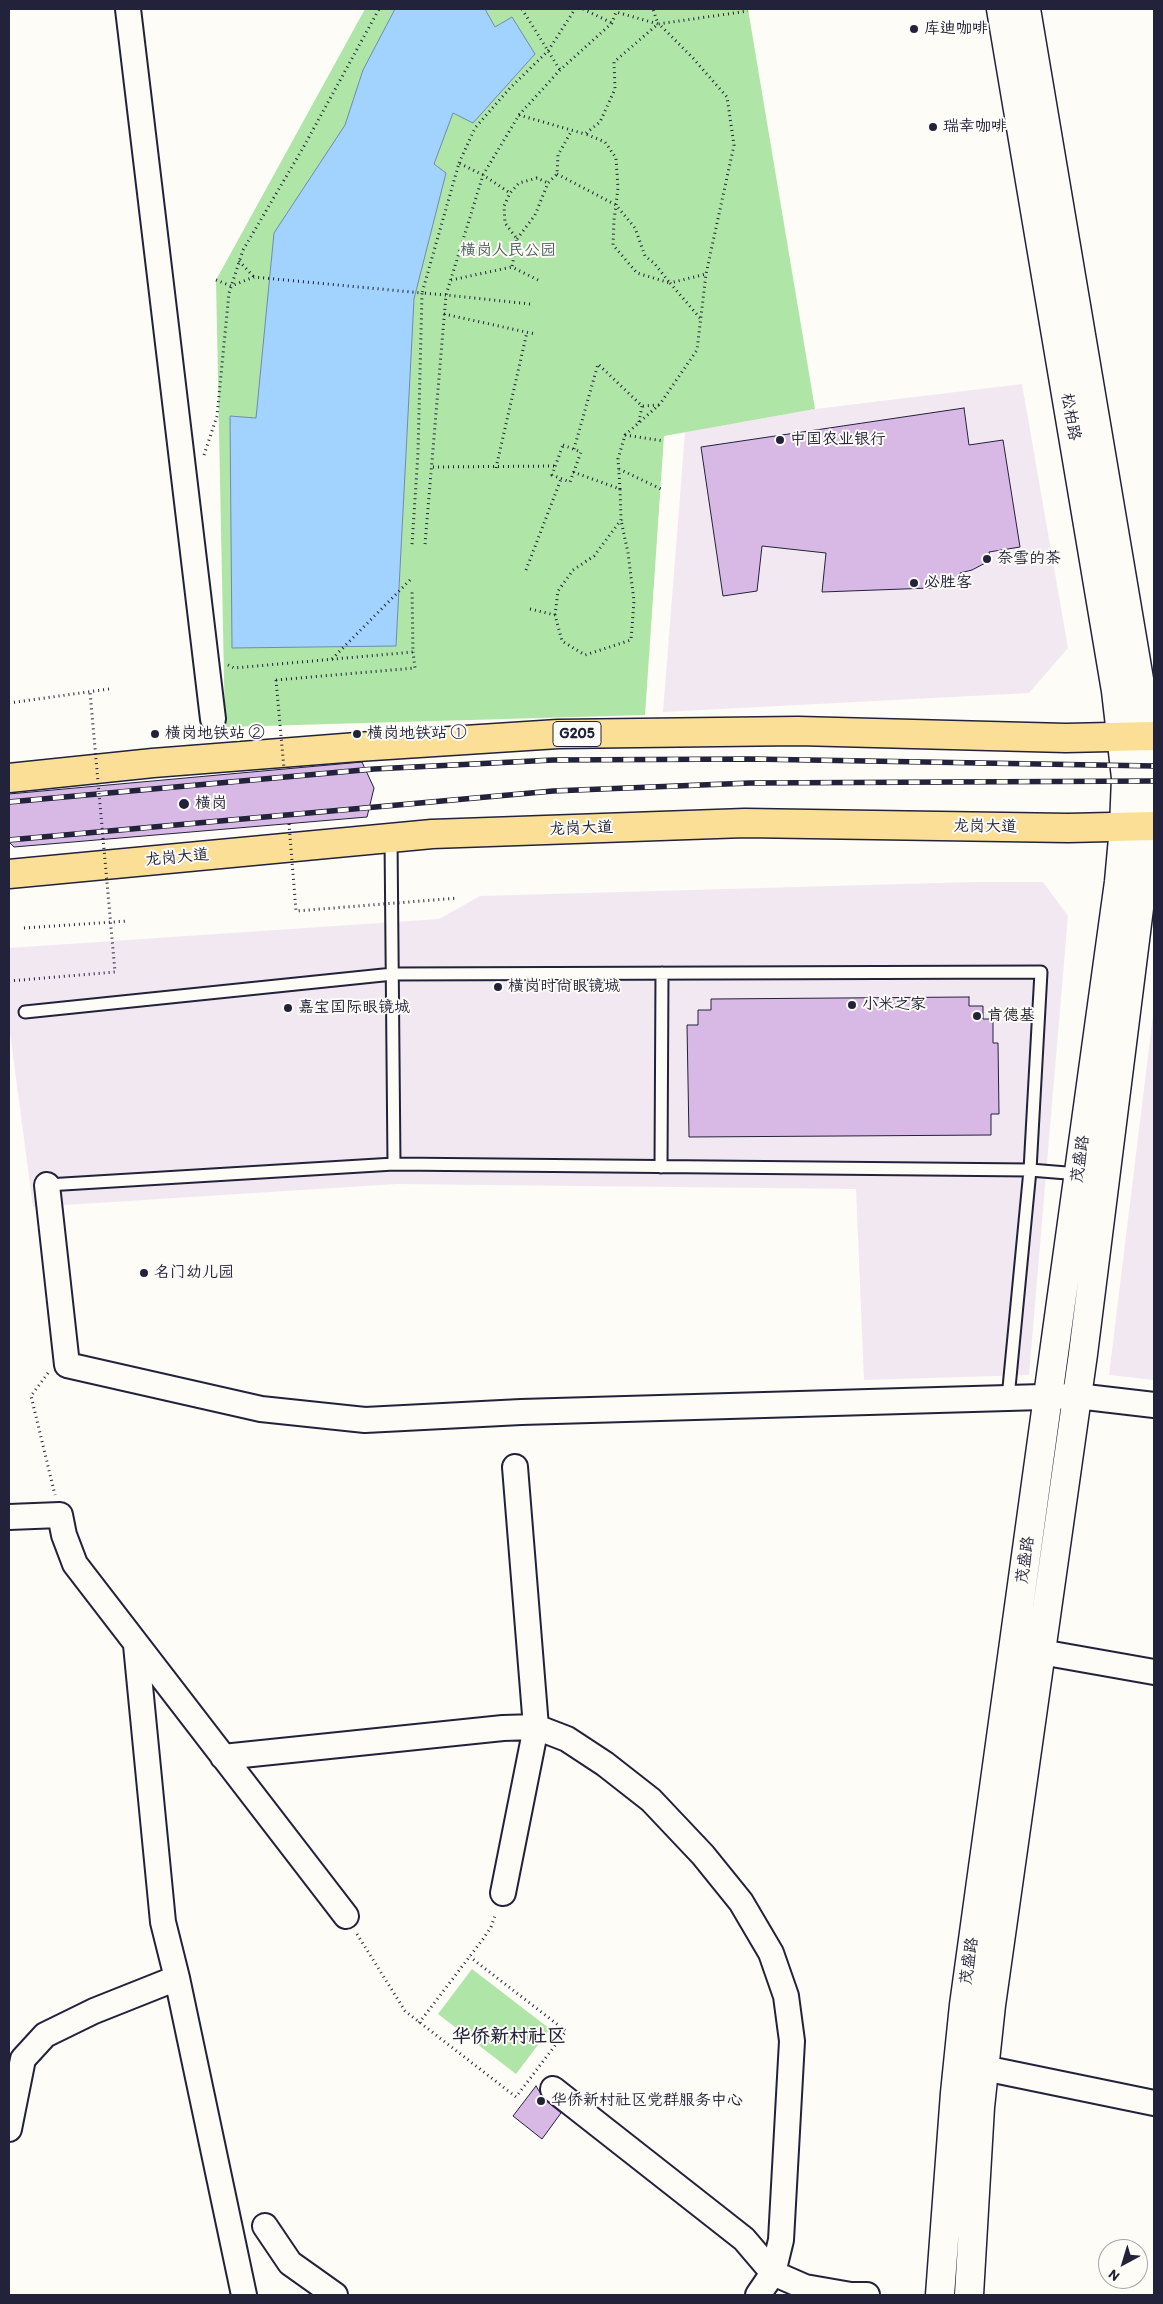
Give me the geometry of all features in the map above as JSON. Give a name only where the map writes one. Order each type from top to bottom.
[{"type":"highway","name":"G205","points":[[9,778],[241,756],[558,734],[798,731],[1066,738],[1141,736]]},
{"type":"highway","name":"龙岗大道","points":[[9,874],[432,834],[745,824],[1068,828],[1142,826]]},
{"type":"street","points":[[128,9],[214,719]]},
{"type":"street","name":"松柏路","points":[[1001,9],[1141,736]]},
{"type":"street","name":"松柏路","points":[[1026,9],[1141,691],[1141,736],[1126,778],[1142,826]]},
{"type":"street","name":"茂盛路","points":[[940,2295],[960,2041],[1048,1397],[1119,882],[1142,826]]},
{"type":"street","name":"茂盛路","points":[[969,2295],[980,2107],[991,2005],[1077,1396],[1142,884],[1142,826]]},
{"type":"street","points":[[47,1185],[67,1365],[261,1409],[365,1420],[521,1412],[1077,1396],[1154,1405]]},
{"type":"street","points":[[503,1894],[536,1727],[515,1467]]},
{"type":"street","points":[[9,1518],[60,1515],[64,1534],[75,1564],[136,1646],[346,1916]]},
{"type":"street","points":[[136,1646],[163,1922],[177,1978],[244,2295]]},
{"type":"street","points":[[1041,1652],[1154,1672]]},
{"type":"street","points":[[223,1757],[503,1728],[536,1727],[567,1739],[605,1764],[652,1800],[703,1854],[741,1902],[771,1953],[786,1996],[792,2040],[782,2240],[773,2273],[758,2295]]},
{"type":"street","points":[[9,2129],[23,2059],[45,2036],[94,2011],[177,1978]]},
{"type":"street","points":[[984,2068],[1154,2104]]},
{"type":"street","points":[[553,2090],[744,2239],[773,2273],[805,2287],[851,2295],[867,2295]]},
{"type":"street","points":[[265,2226],[290,2263],[335,2295]]},
{"type":"lane","points":[[391,838],[394,1164]]},
{"type":"lane","points":[[25,1012],[393,974],[1040,972],[1030,1170],[1008,1398]]},
{"type":"lane","points":[[662,973],[662,1167]]},
{"type":"lane","points":[[47,1185],[394,1164],[1030,1170],[1079,1174]]},
{"type":"path","points":[[201,462],[216,416],[231,286],[239,261],[379,9]]},
{"type":"path","points":[[522,9],[560,70]]},
{"type":"path","points":[[412,545],[418,452],[422,293],[460,163],[475,128],[510,88],[548,51],[575,9]]},
{"type":"path","points":[[582,9],[612,23]]},
{"type":"path","points":[[653,9],[658,24]]},
{"type":"path","points":[[425,544],[433,467],[446,295],[483,175],[519,115],[560,70],[612,23],[616,10],[658,24],[692,57],[727,97],[734,146],[706,274],[697,350],[660,404],[625,435],[618,459],[621,520],[628,553],[634,601],[631,640],[585,655],[562,641],[555,615],[558,591],[573,570],[594,556],[621,520]]},
{"type":"path","points":[[585,134],[600,122],[614,89],[614,62],[658,24],[748,11]]},
{"type":"path","points":[[519,115],[585,134],[605,142],[616,158],[618,188],[613,245],[637,273],[670,283],[706,274]]},
{"type":"path","points":[[512,266],[516,239],[535,215],[548,183],[557,174],[558,155],[572,130]]},
{"type":"path","points":[[460,163],[483,175],[510,193]]},
{"type":"path","points":[[557,174],[616,205],[635,228],[645,256],[701,318]]},
{"type":"path","points":[[516,239],[505,223],[504,206],[510,193],[519,183],[536,178],[548,183]]},
{"type":"path","points":[[239,261],[254,277]]},
{"type":"path","points":[[451,280],[512,266],[538,280]]},
{"type":"path","points":[[216,280],[231,286],[254,277],[530,304]]},
{"type":"path","points":[[444,314],[535,334]]},
{"type":"path","points":[[496,468],[528,332]]},
{"type":"path","points":[[574,449],[598,364],[642,406]]},
{"type":"path","points":[[642,406],[660,404]]},
{"type":"path","points":[[639,422],[642,406]]},
{"type":"path","points":[[625,435],[664,440]]},
{"type":"path","points":[[563,445],[574,449],[580,452],[570,482],[552,475],[563,445]]},
{"type":"path","points":[[433,467],[496,468],[555,466]]},
{"type":"path","points":[[619,469],[661,489]]},
{"type":"path","points":[[573,472],[620,489]]},
{"type":"path","points":[[526,570],[561,479]]},
{"type":"path","points":[[331,660],[412,578]]},
{"type":"path","points":[[284,768],[276,680],[415,668],[412,589]]},
{"type":"path","points":[[530,609],[555,615]]},
{"type":"path","points":[[226,663],[234,668],[413,652]]},
{"type":"path","points":[[9,703],[109,689]]},
{"type":"path","points":[[9,981],[115,972],[90,692]]},
{"type":"path","points":[[289,824],[296,911],[458,898]]},
{"type":"path","points":[[24,928],[128,921]]},
{"type":"path","points":[[60,1515],[31,1396],[47,1373],[67,1365]]},
{"type":"path","points":[[346,1916],[405,2011],[516,2097],[566,2031],[470,1957]]},
{"type":"path","points":[[419,2023],[487,1933]]},
{"type":"shaded area","points":[[1022,384],[1068,648],[1029,693],[663,712],[685,432],[815,409]]},
{"type":"shaded area","points":[[973,882],[1043,882],[1068,916],[1029,1375],[864,1380],[856,1189],[397,1184],[33,1207],[9,1025],[9,948],[439,919],[480,896]]},
{"type":"shaded area","points":[[1154,1007],[1154,1380],[1109,1375]]},
{"type":"green space","name":"横岗人民公园","points":[[365,9],[748,9],[815,409],[664,436],[645,715],[225,727],[216,280]]},
{"type":"green space","points":[[472,1969],[550,2029],[516,2074],[438,2014]]},
{"type":"water","points":[[395,9],[485,9],[495,27],[512,17],[535,54],[473,123],[453,113],[434,164],[446,173],[414,299],[396,646],[232,648],[230,416],[256,418],[274,233],[345,125],[363,70]]},
{"type":"building","points":[[964,408],[969,445],[1003,440],[1020,547],[989,552],[991,560],[972,570],[960,573],[957,587],[822,592],[826,553],[762,546],[757,591],[723,596],[701,447]]},
{"type":"building","points":[[362,762],[374,788],[367,817],[14,847],[9,842],[9,794]]},
{"type":"building","points":[[969,997],[969,1006],[983,1006],[983,1019],[993,1019],[993,1043],[998,1043],[999,1114],[991,1114],[991,1135],[689,1137],[687,1025],[698,1025],[698,1010],[711,1010],[711,999]]},
{"type":"building","name":"华侨新村社区党群服务中心","points":[[536,2086],[544,2099],[561,2113],[542,2139],[513,2116]]},
{"type":"railway","points":[[9,802],[374,769],[553,760],[751,759],[1154,766]]},
{"type":"railway","points":[[9,840],[553,791],[750,783],[1154,781]]},
{"type":"place","name":"库迪咖啡","points":[[914,29]]},
{"type":"place","name":"瑞幸咖啡","points":[[933,127]]},
{"type":"place","name":"中国农业银行","points":[[780,440]]},
{"type":"place","name":"奈雪的茶","points":[[987,559]]},
{"type":"place","name":"必胜客","points":[[914,583]]},
{"type":"place","name":"横岗地铁站 ②","points":[[155,734]]},
{"type":"place","name":"横岗地铁站 ①","points":[[357,734]]},
{"type":"place","name":"横岗","points":[[184,804]]},
{"type":"place","name":"横岗时尚眼镜城","points":[[498,987]]},
{"type":"place","name":"小米之家","points":[[852,1005]]},
{"type":"place","name":"嘉宝国际眼镜城","points":[[288,1008]]},
{"type":"place","name":"肯德基","points":[[977,1016]]},
{"type":"place","name":"名门幼儿园","points":[[144,1273]]},
{"type":"place","name":"华侨新村社区党群服务中心","points":[[541,2101]]},
{"type":"district","name":"华侨新村社区","points":[[509,2037]]}]
